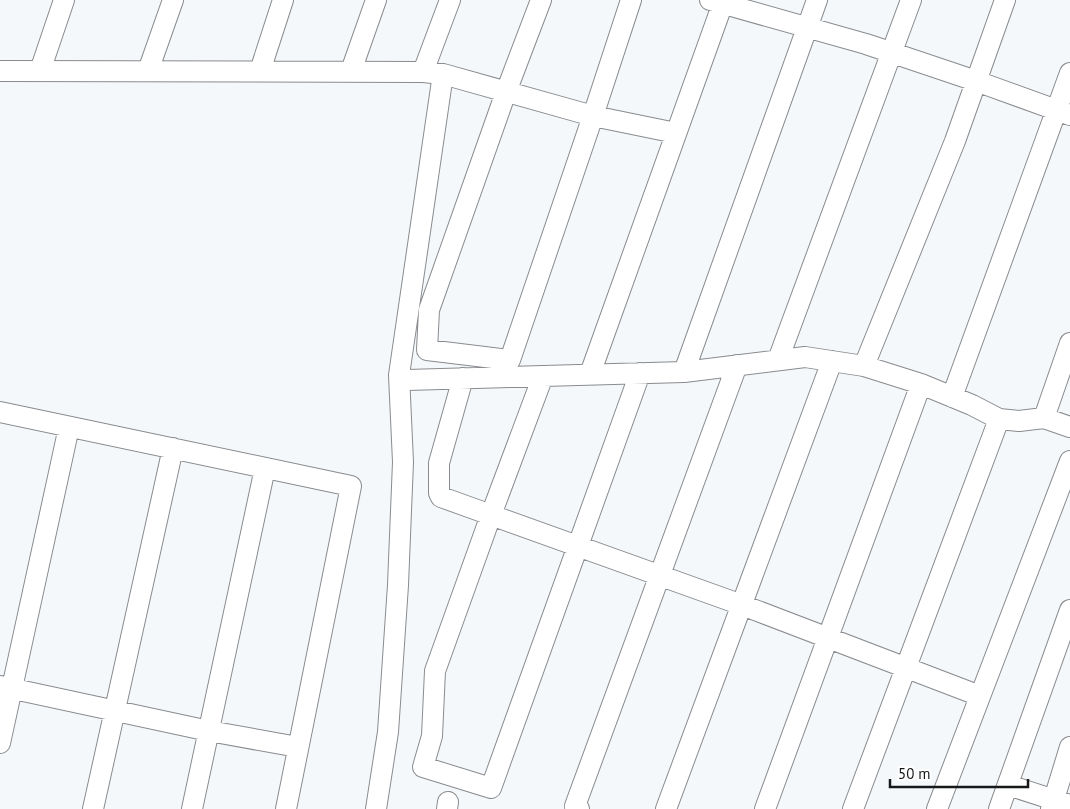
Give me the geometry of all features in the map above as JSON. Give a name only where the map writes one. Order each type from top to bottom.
[{"type":"street","points":[[40,71],[64,0]]},
{"type":"street","points":[[148,71],[173,0]]},
{"type":"street","points":[[260,71],[283,0]]},
{"type":"street","points":[[351,71],[376,0]]},
{"type":"street","points":[[423,72],[450,0]]},
{"type":"street","points":[[541,0],[506,92],[429,310],[427,350],[510,360],[594,116],[631,0]]},
{"type":"street","points":[[684,372],[817,0]]},
{"type":"street","points":[[778,360],[911,0]]},
{"type":"street","points":[[864,366],[955,141],[1005,0]]},
{"type":"street","points":[[590,374],[676,133],[719,1],[891,52],[976,80],[1063,113]]},
{"type":"street","points":[[0,71],[423,72],[443,74],[594,116],[676,133]]},
{"type":"street","points":[[952,397],[1063,113],[1070,73]]},
{"type":"street","points":[[376,809],[388,732],[398,585],[403,462],[399,376],[443,74]]},
{"type":"street","points":[[1044,418],[1070,344]]},
{"type":"street","points":[[399,376],[407,380],[684,372],[805,357],[864,366],[922,384],[999,419],[1019,421],[1044,418],[1070,427]]},
{"type":"street","points":[[666,809],[832,361]]},
{"type":"street","points":[[579,809],[575,806],[737,365]]},
{"type":"street","points":[[543,376],[435,671],[432,736],[423,767],[491,788],[640,373]]},
{"type":"street","points":[[463,378],[439,463],[439,493],[441,496],[742,605],[980,696]]},
{"type":"street","points":[[765,809],[922,384]]},
{"type":"street","points":[[0,412],[351,486],[286,809]]},
{"type":"street","points":[[853,809],[999,419]]},
{"type":"street","points":[[0,743],[6,688],[69,427]]},
{"type":"street","points":[[93,809],[173,448]]},
{"type":"street","points":[[937,809],[1070,461]]},
{"type":"street","points":[[192,809],[265,468]]},
{"type":"street","points":[[999,809],[1070,610]]},
{"type":"street","points":[[6,688],[208,731],[298,747]]},
{"type":"street","points":[[1008,785],[1058,805],[1070,747]]}]
